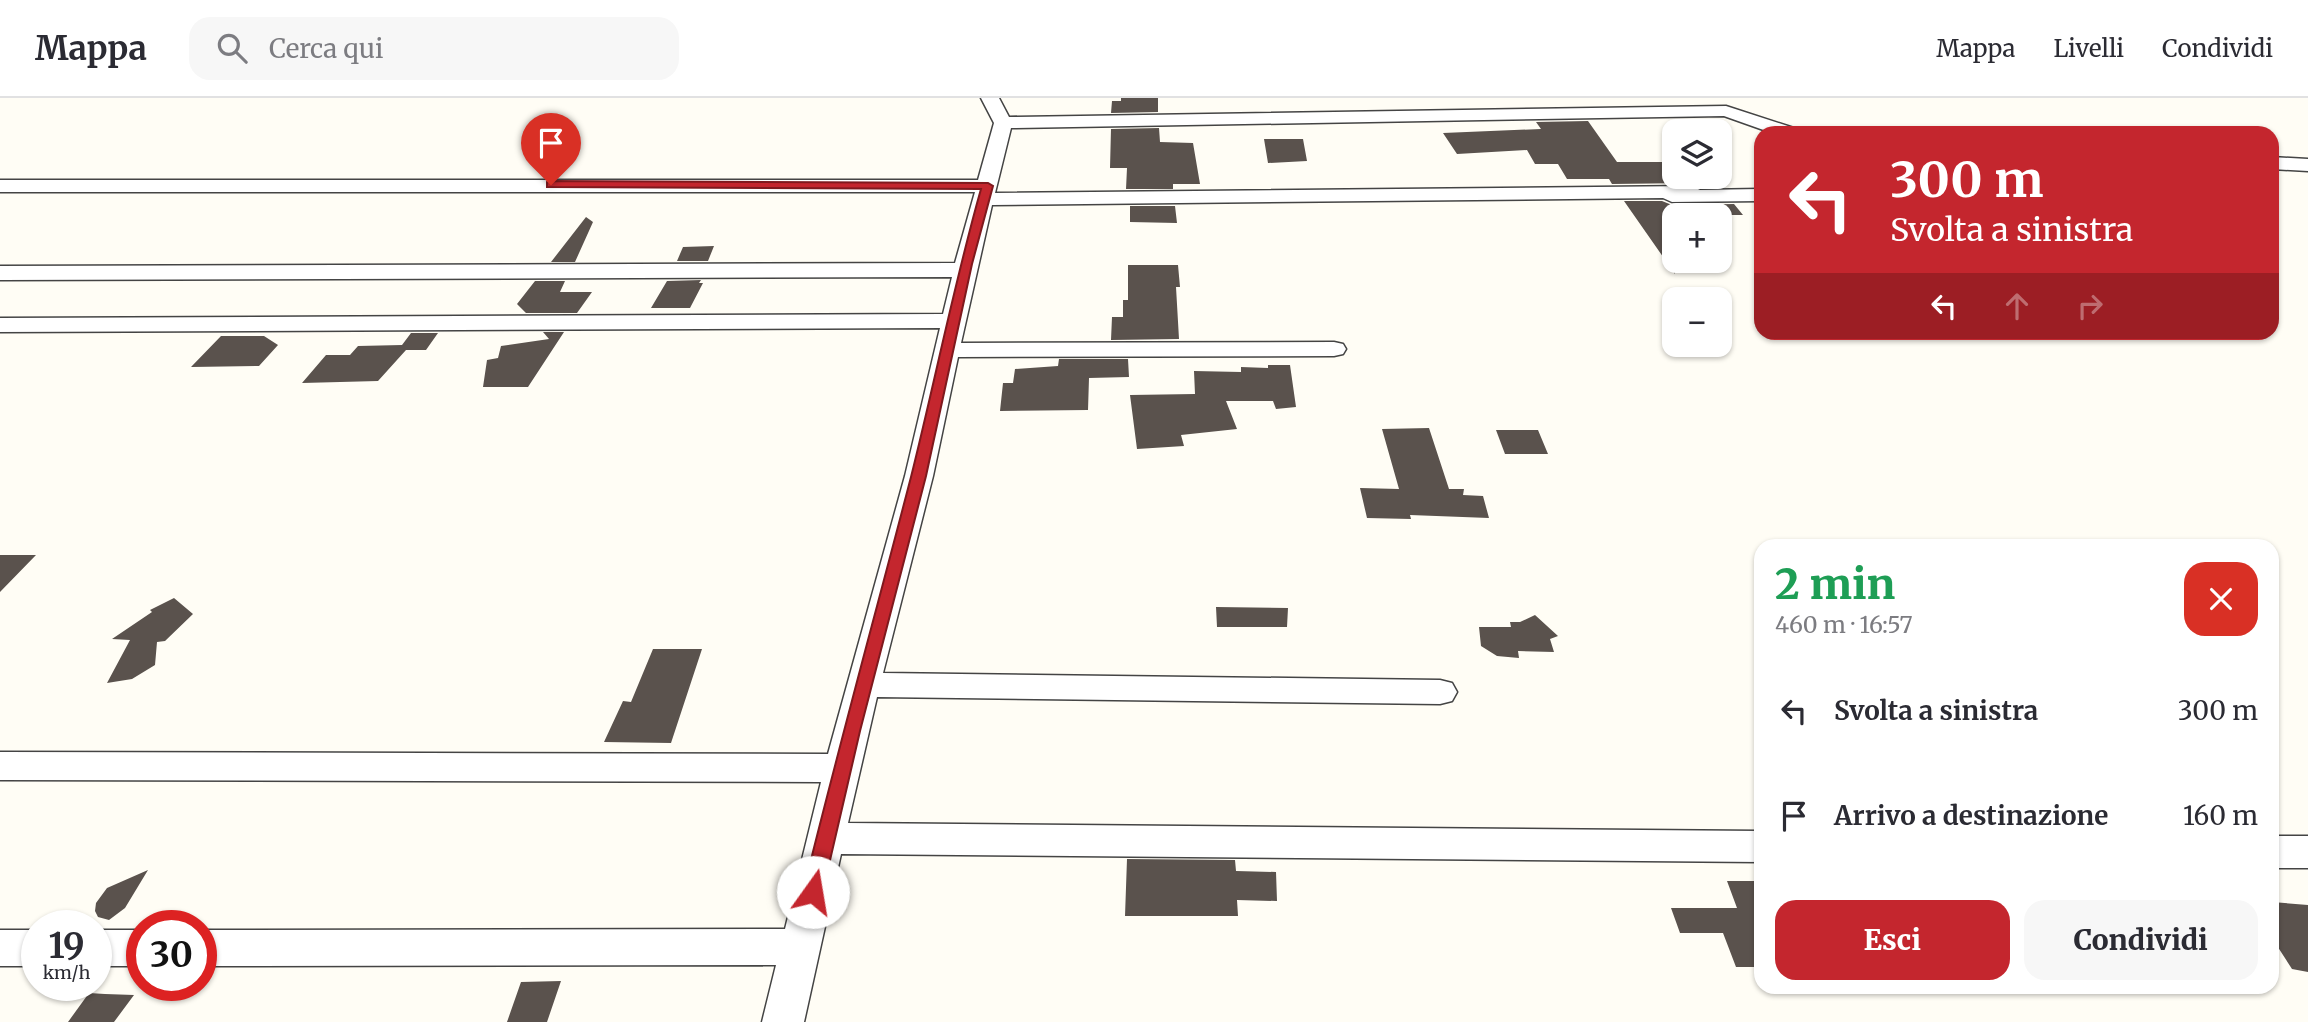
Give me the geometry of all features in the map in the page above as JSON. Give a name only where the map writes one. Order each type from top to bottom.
[{"type":"street","points":[[1732,98],[1741,106],[1742,115]]},
{"type":"street","points":[[783,1022],[842,768],[919,476],[965,270],[986,192],[996,111],[1726,111],[1771,126]]},
{"type":"street","points":[[2279,163],[2308,164]]},
{"type":"street","points":[[0,186],[986,192],[1692,192]]},
{"type":"street","points":[[1612,193],[1634,197],[1754,195]]},
{"type":"street","points":[[0,273],[965,270]]},
{"type":"street","points":[[0,325],[950,335],[1334,349]]},
{"type":"street","points":[[863,685],[1440,692]]},
{"type":"street","points":[[0,766],[842,768]]},
{"type":"street","points":[[826,838],[1754,847]]},
{"type":"street","points":[[2279,852],[2308,852]]},
{"type":"street","points":[[217,948],[801,947]]},
{"type":"street","points":[[0,948],[21,948]]},
{"type":"building","points":[[1121,98],[1158,98],[1158,112],[1111,113],[1112,101],[1121,101]]},
{"type":"building","points":[[1588,121],[1617,162],[1662,162],[1662,183],[1612,184],[1609,179],[1567,179],[1558,164],[1535,164],[1527,150],[1457,154],[1443,133],[1541,129],[1536,122]]},
{"type":"building","points":[[1159,128],[1160,142],[1193,143],[1200,184],[1173,184],[1173,189],[1126,189],[1127,168],[1110,168],[1111,129]]},
{"type":"building","points":[[1264,139],[1303,139],[1307,161],[1268,163]]},
{"type":"building","points":[[1624,201],[1667,203],[1662,203],[1662,255]]},
{"type":"building","points":[[1732,204],[1734,204],[1743,215],[1732,215]]},
{"type":"building","points":[[1130,206],[1175,206],[1177,223],[1130,222]]},
{"type":"building","points":[[586,217],[593,222],[575,262],[551,262]]},
{"type":"building","points":[[714,246],[708,261],[677,261],[683,247]]},
{"type":"building","points":[[1128,265],[1178,265],[1180,287],[1176,287],[1179,339],[1111,340],[1112,317],[1123,317],[1123,300],[1128,300]]},
{"type":"building","points":[[701,280],[699,283],[703,283],[690,308],[651,308],[667,281]]},
{"type":"building","points":[[535,281],[565,281],[560,292],[592,292],[577,313],[526,313],[517,304]]},
{"type":"building","points":[[543,332],[564,332],[528,387],[483,387],[487,360],[498,358],[501,346],[549,339]]},
{"type":"building","points":[[411,333],[438,333],[426,350],[406,350],[378,381],[302,383],[326,355],[350,355],[358,346],[402,345]]},
{"type":"building","points":[[221,336],[264,336],[278,345],[259,366],[191,367]]},
{"type":"building","points":[[1059,359],[1128,359],[1129,377],[1089,378],[1088,410],[1000,411],[1003,383],[1013,383],[1015,369],[1058,366]]},
{"type":"building","points":[[1268,365],[1290,365],[1296,407],[1276,409],[1273,401],[1226,401],[1237,429],[1181,435],[1184,446],[1137,449],[1130,395],[1195,394],[1194,371],[1241,372],[1241,367],[1268,368]]},
{"type":"building","points":[[1429,428],[1449,489],[1464,489],[1463,495],[1483,496],[1489,518],[1410,515],[1411,519],[1367,518],[1360,488],[1399,489],[1382,429]]},
{"type":"building","points":[[1496,430],[1538,430],[1548,454],[1505,454]]},
{"type":"building","points":[[0,555],[36,555],[0,592]]},
{"type":"building","points":[[174,598],[193,614],[165,641],[157,642],[155,665],[132,679],[107,683],[130,640],[112,639],[152,612],[150,610]]},
{"type":"building","points":[[1216,607],[1288,608],[1287,627],[1217,627]]},
{"type":"building","points":[[1535,615],[1558,636],[1550,639],[1554,652],[1518,651],[1519,658],[1497,656],[1481,646],[1479,627],[1511,627],[1510,622],[1520,622]]},
{"type":"building","points":[[653,649],[702,649],[671,743],[604,742],[623,701],[631,702]]},
{"type":"building","points":[[1127,859],[1235,860],[1236,871],[1276,872],[1277,901],[1237,900],[1238,916],[1125,916]]},
{"type":"building","points":[[148,870],[125,908],[112,918],[112,910],[95,910],[96,903],[107,888]]},
{"type":"building","points":[[1727,881],[1754,881],[1754,967],[1736,967],[1723,933],[1680,933],[1671,908],[1737,908]]},
{"type":"building","points":[[2279,903],[2308,905],[2308,972],[2292,969],[2279,949]]},
{"type":"building","points":[[561,981],[547,1022],[507,1022],[521,982]]},
{"type":"building","points":[[112,994],[126,995],[126,1001],[130,1001],[114,1022],[68,1022],[83,1001],[112,1001]]},
{"type":"route","points":[[551,185],[988,186],[966,264],[919,476],[851,731],[813,892]]}]
